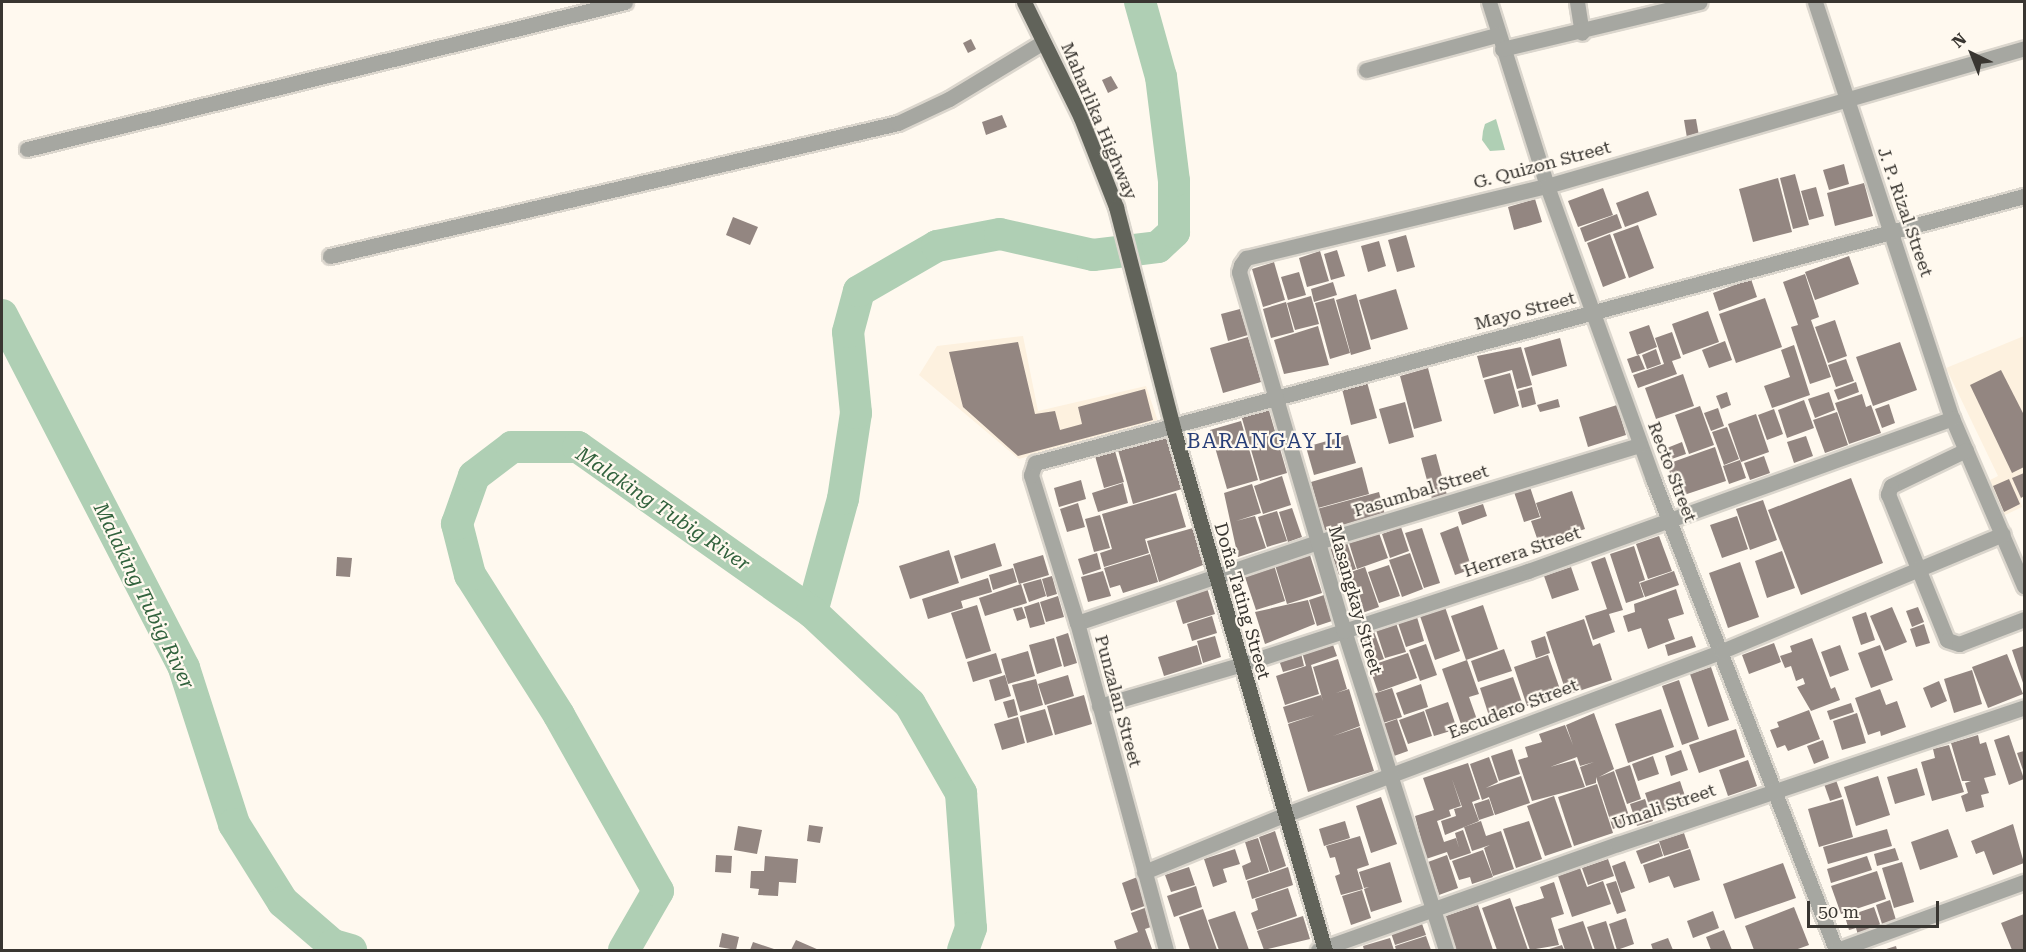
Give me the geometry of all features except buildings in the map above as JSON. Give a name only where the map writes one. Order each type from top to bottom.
[{"type":"main road","name":"Maharlika Highway","points":[[1024,2],[1081,118],[1116,207],[1130,260]]},
{"type":"main road","name":"Doña Tating Street","points":[[1130,260],[1173,428],[1322,950]]},
{"type":"street","points":[[27,149],[625,2]]},
{"type":"street","name":"Recto Street","points":[[1489,2],[1499,42],[1547,186],[1640,445],[1837,951]]},
{"type":"street","points":[[1576,2],[1582,33]]},
{"type":"street","points":[[1366,70],[1499,42],[1582,33],[1699,2]]},
{"type":"street","name":"J. P. Rizal Street","points":[[1815,2],[1846,102],[1952,418],[2025,586]]},
{"type":"street","points":[[330,256],[898,123],[949,99],[1043,42]]},
{"type":"street","name":"G. Quizon Street","points":[[1246,258],[1547,186],[1846,102],[2025,48]]},
{"type":"street","name":"Mayo Street","points":[[1035,464],[1892,234],[2025,196]]},
{"type":"street","name":"Masangkay Street","points":[[1246,258],[1239,272],[1388,778],[1446,951]]},
{"type":"street","name":"Herrera Street","points":[[1099,706],[1239,665],[1669,523],[1952,418]]},
{"type":"street","name":"Pasumbal Street","points":[[1077,623],[1318,542],[1640,445]]},
{"type":"street","points":[[1965,450],[1888,490],[1918,569],[1952,644],[2025,619]]},
{"type":"street","name":"Punzalan Street","points":[[1035,464],[1031,475],[1077,623],[1166,951]]},
{"type":"street","name":"Escudero Street","points":[[1144,872],[1284,814],[1388,778],[1722,651],[2003,534]]},
{"type":"street","name":"Umali Street","points":[[1322,950],[1773,790],[2025,707]]},
{"type":"street","points":[[1837,951],[2025,882]]},
{"type":"shaded area","points":[[1496,119],[1505,150],[1490,151],[1482,140],[1483,131],[1485,124]]},
{"type":"shaded area","points":[[1023,336],[1038,411],[1146,386],[1158,421],[1019,459],[919,375],[937,346]]},
{"type":"shaded area","points":[[2024,336],[2024,497],[2020,500],[2022,507],[2001,517],[1986,482],[1998,476],[1946,368]]},
{"type":"waterway","points":[[812,612],[843,499],[856,413],[848,332],[859,291],[937,246],[1000,234],[1093,255],[1158,247],[1174,232],[1174,181],[1161,77],[1140,2]]},
{"type":"waterway","name":"Malaking Tubig River","points":[[2,315],[184,668],[234,824],[283,902],[333,945],[351,950]]},
{"type":"waterway","name":"Malaking Tubig River","points":[[624,950],[658,891],[559,715],[470,575],[457,524],[474,476],[512,447],[578,447],[812,612],[910,704],[961,793],[971,928],[963,950]]},
{"type":"district","name":"BARANGAY II","points":[[1265,441]]}]
